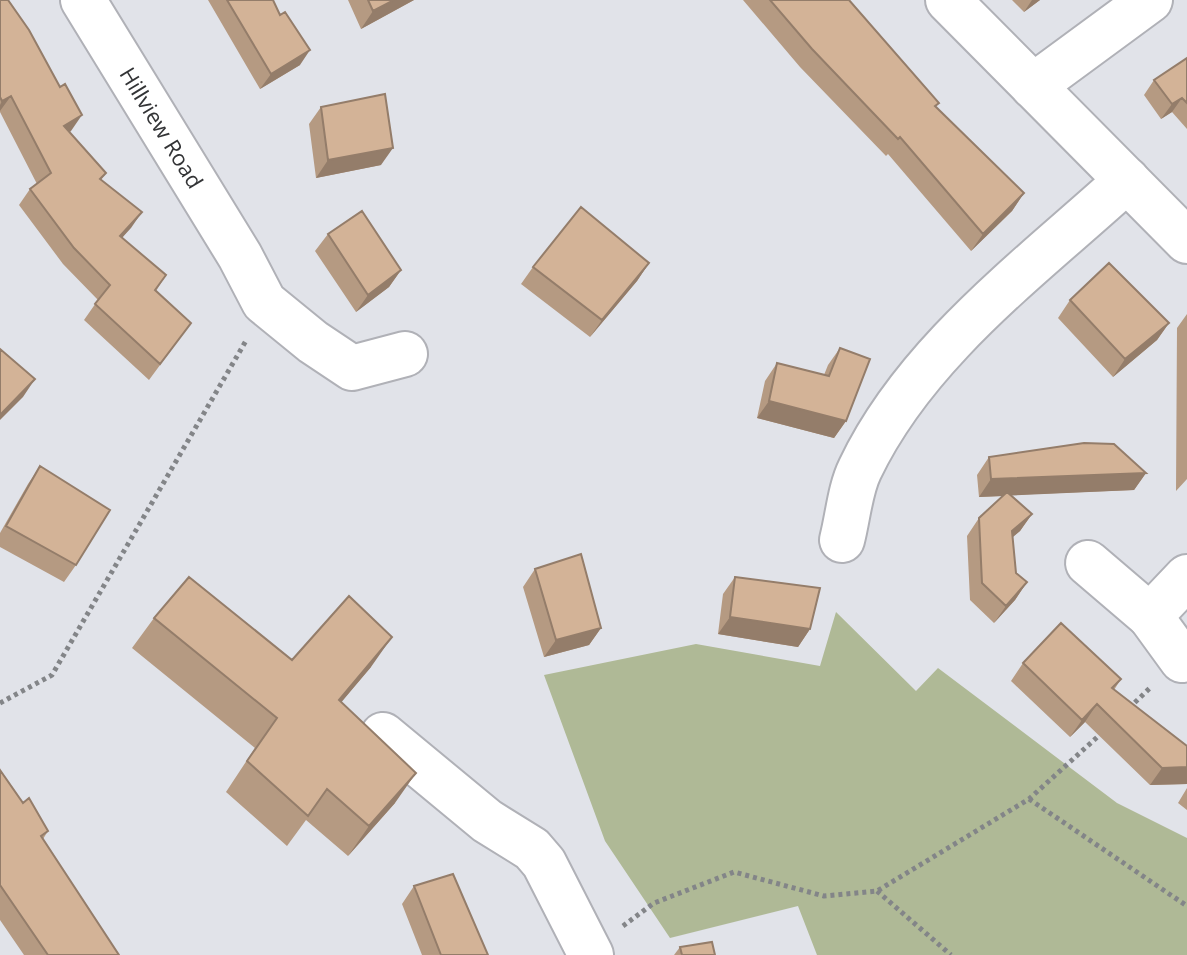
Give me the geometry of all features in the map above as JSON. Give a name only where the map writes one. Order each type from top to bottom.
[{"type":"street","name":"Hillview Road","points":[[83,0],[240,256],[264,302]]},
{"type":"street","points":[[948,0],[1187,241]]},
{"type":"street","points":[[1033,86],[1150,0]]},
{"type":"street","points":[[1074,127],[1187,202]]},
{"type":"street","points":[[842,540],[858,471],[898,403],[930,361],[1127,180]]},
{"type":"street","points":[[264,302],[313,342],[352,368],[405,354]]},
{"type":"street","points":[[1088,563],[1150,616],[1182,660]]},
{"type":"street","points":[[1150,616],[1187,577]]},
{"type":"street","points":[[383,735],[487,821],[532,849],[544,863],[590,952]]},
{"type":"path","points":[[0,703],[52,675],[218,394],[264,302]]},
{"type":"path","points":[[1123,713],[1182,660]]},
{"type":"path","points":[[590,952],[654,903],[734,872],[824,896],[877,891],[1029,799],[1111,724]]},
{"type":"path","points":[[1029,799],[1187,906]]},
{"type":"path","points":[[877,891],[951,955]]},
{"type":"green space","points":[[836,612],[916,691],[938,668],[1117,803],[1187,838],[1187,955],[817,955],[798,906],[670,938],[605,841],[544,675],[696,644],[820,666]]},
{"type":"building","points":[[0,0],[8,0],[29,30],[60,87],[65,84],[82,115],[64,126],[106,173],[100,179],[142,212],[120,236],[166,275],[155,290],[191,323],[160,364],[95,304],[110,285],[74,248],[30,189],[51,173],[11,96],[2,101],[0,97]]},
{"type":"building","points":[[227,0],[273,0],[280,15],[285,12],[310,50],[271,74]]},
{"type":"building","points":[[368,0],[394,0],[373,11]]},
{"type":"building","points":[[770,0],[849,0],[939,103],[935,106],[1024,193],[983,234],[900,137],[898,139],[812,49]]},
{"type":"building","points":[[1187,58],[1187,103],[1182,98],[1172,104],[1154,80]]},
{"type":"building","points":[[385,94],[393,148],[328,160],[321,107]]},
{"type":"building","points":[[581,207],[649,263],[602,320],[533,267]]},
{"type":"building","points":[[362,211],[401,270],[368,295],[328,234]]},
{"type":"building","points":[[1109,263],[1169,323],[1125,359],[1070,300]]},
{"type":"building","points":[[840,348],[870,359],[846,421],[769,401],[777,363],[829,376]]},
{"type":"building","points":[[0,349],[35,379],[0,415]]},
{"type":"building","points":[[1084,443],[1114,444],[1146,473],[991,479],[989,457]]},
{"type":"building","points":[[40,466],[110,510],[76,565],[6,526]]},
{"type":"building","points":[[1007,492],[1032,514],[1012,531],[1016,573],[1027,582],[1006,606],[982,583],[979,518]]},
{"type":"building","points":[[581,554],[601,628],[556,640],[535,569]]},
{"type":"building","points":[[189,577],[292,660],[349,596],[392,637],[339,700],[416,773],[369,826],[327,789],[308,816],[247,761],[277,718],[154,618]]},
{"type":"building","points":[[735,577],[820,588],[810,629],[730,617]]},
{"type":"building","points":[[1061,623],[1121,679],[1112,688],[1187,746],[1187,767],[1162,768],[1097,704],[1082,720],[1023,663]]},
{"type":"building","points":[[0,770],[23,803],[29,798],[48,831],[41,836],[119,955],[48,955],[0,885]]},
{"type":"building","points":[[453,874],[488,955],[441,955],[414,886]]},
{"type":"building","points":[[712,942],[715,955],[682,955],[680,947]]}]
